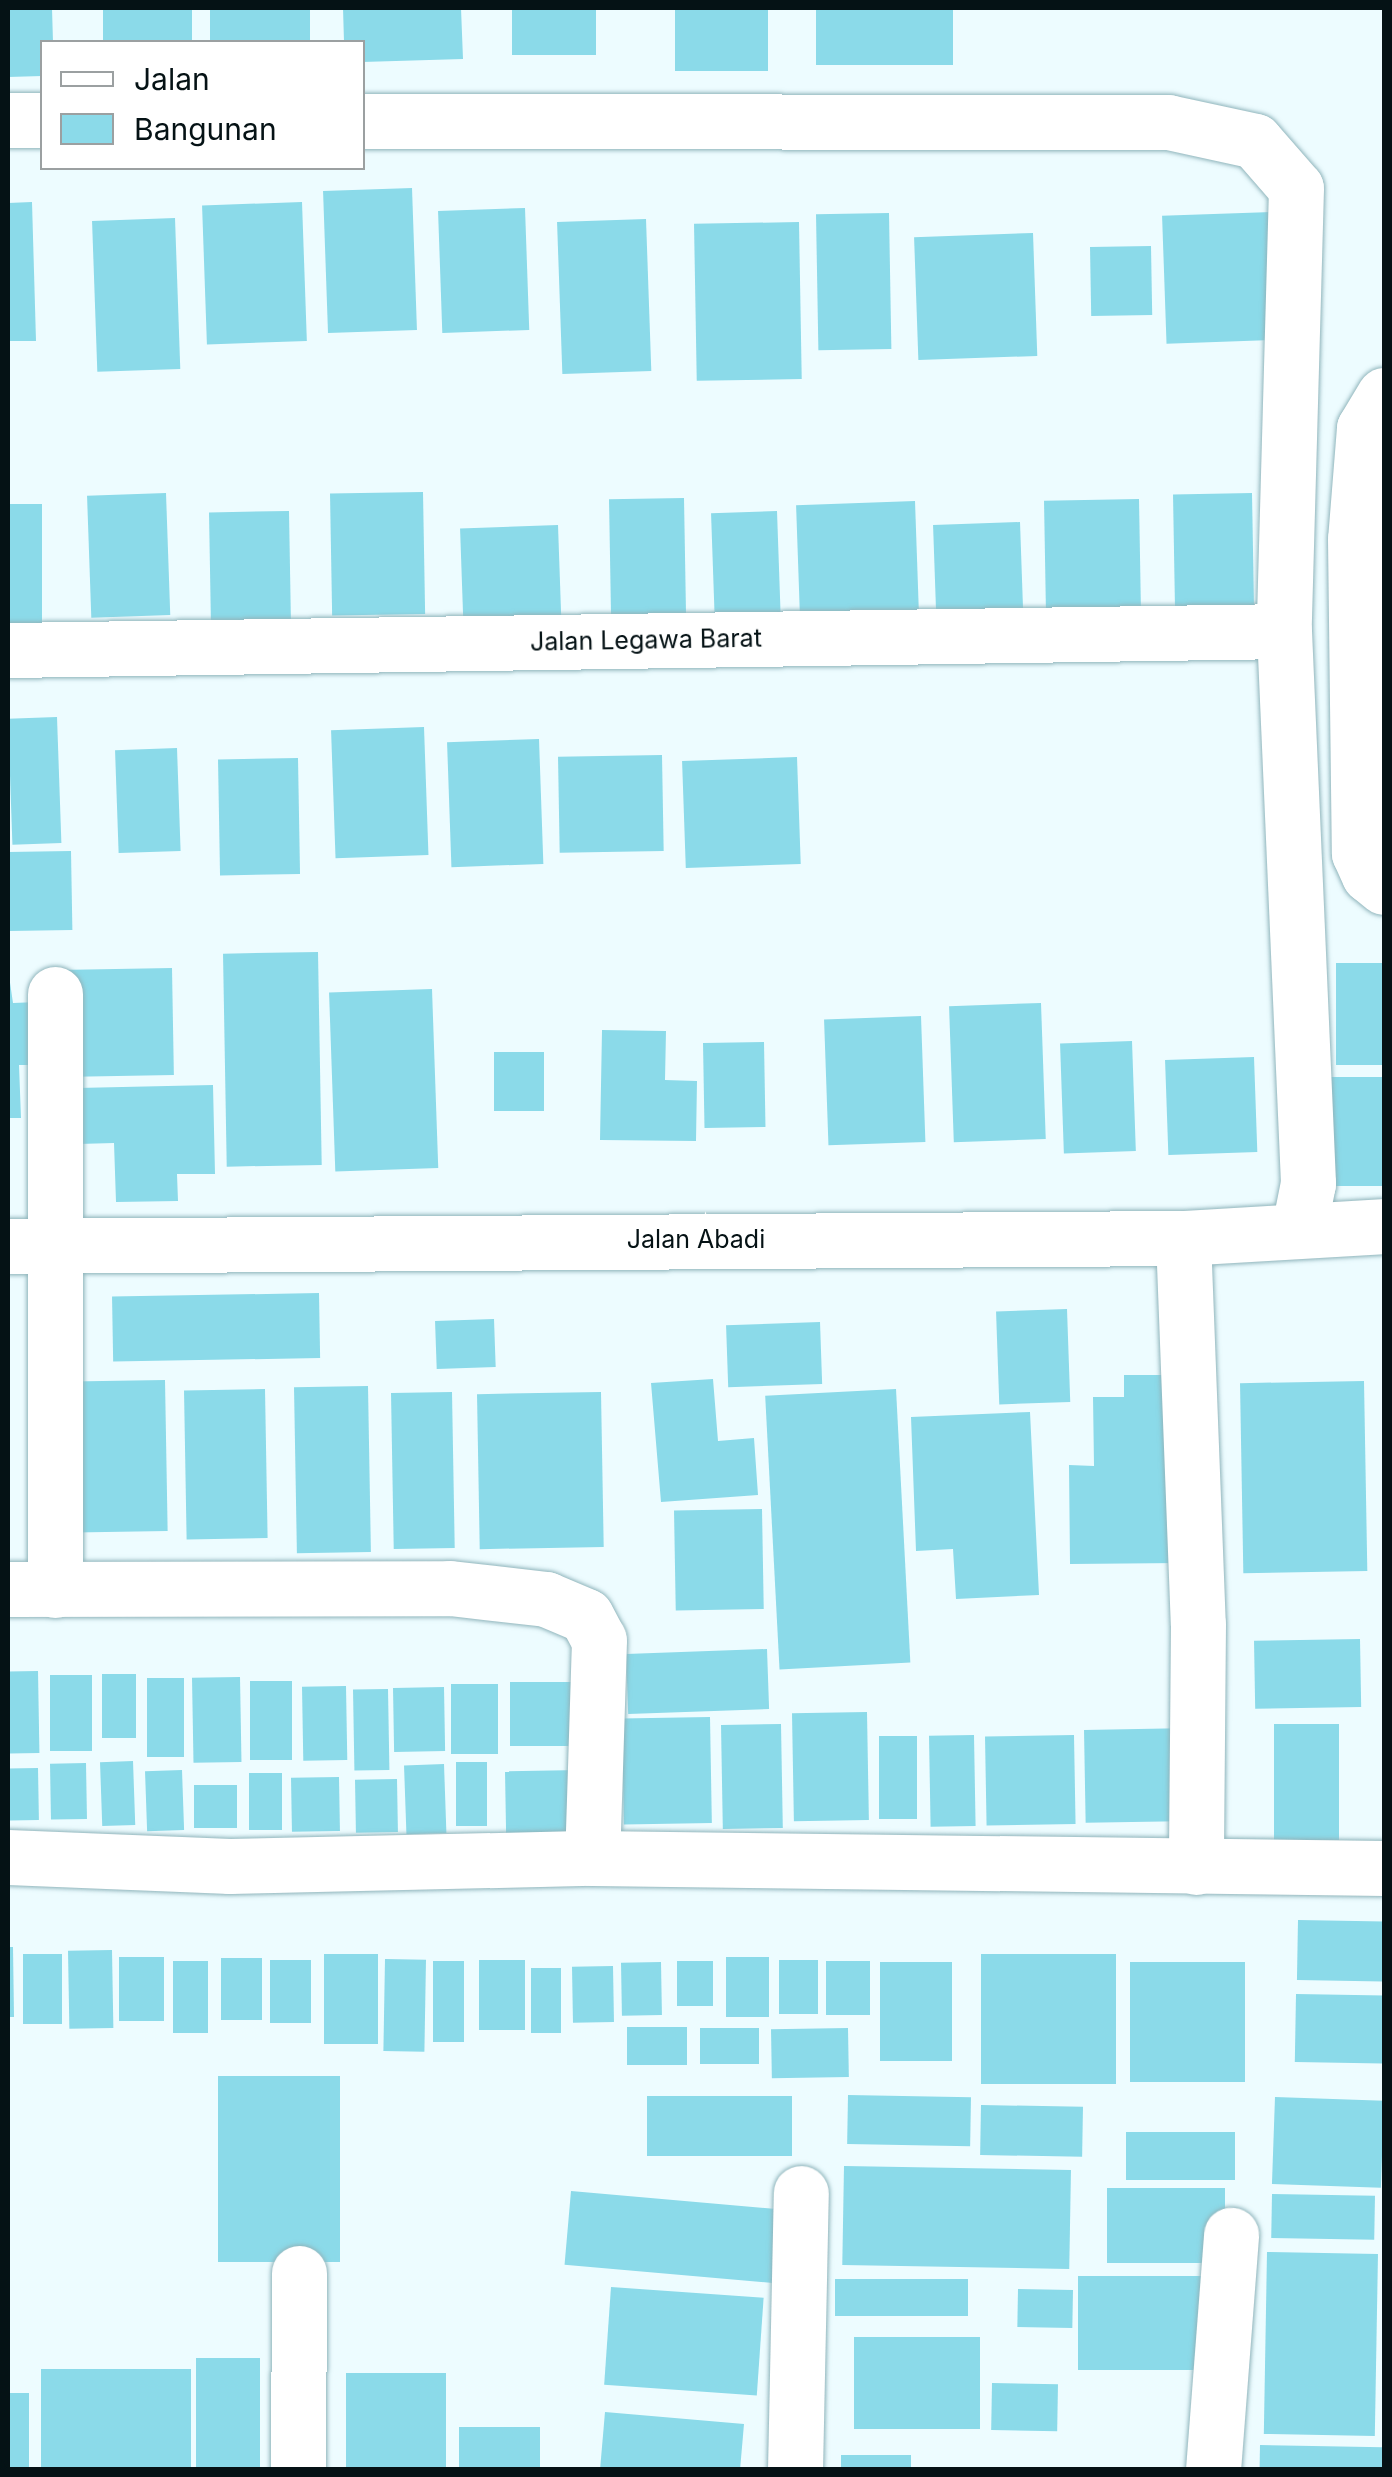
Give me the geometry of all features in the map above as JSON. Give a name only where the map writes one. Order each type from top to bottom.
[{"type":"street","points":[[8,120],[40,120]]},
{"type":"street","points":[[365,121],[1168,122],[1255,141],[1296,188],[1284,631],[1308,1183],[1299,1228]]},
{"type":"street","points":[[1384,395],[1364,428],[1355,539],[1359,853],[1369,875],[1384,887]]},
{"type":"street","name":"Jalan Legawa Barat","points":[[8,650],[1284,631]]},
{"type":"street","points":[[55,994],[32,1245],[31,1590],[450,1588],[546,1600],[586,1616],[599,1640],[592,1858]]},
{"type":"street","name":"Jalan Abadi","points":[[32,1245],[1183,1238],[1299,1228],[1384,1226]]},
{"type":"street","points":[[1183,1238],[1198,1624],[1196,1867]]},
{"type":"street","points":[[8,1857],[230,1866],[592,1858],[1384,1868]]},
{"type":"street","points":[[795,2470],[801,2194]]},
{"type":"street","points":[[1213,2470],[1232,2235]]},
{"type":"street","points":[[298,2272],[298,2470]]},
{"type":"building","points":[[8,8],[52,8],[53,40],[40,40],[40,76],[8,77]]},
{"type":"building","points":[[103,8],[192,8],[192,40],[103,40]]},
{"type":"building","points":[[210,8],[310,8],[310,40],[210,40]]},
{"type":"building","points":[[343,8],[461,8],[463,59],[365,62],[365,40],[344,40]]},
{"type":"building","points":[[512,8],[596,8],[596,55],[512,55]]},
{"type":"building","points":[[675,8],[768,8],[768,71],[675,71]]},
{"type":"building","points":[[816,8],[953,8],[953,65],[816,65]]},
{"type":"building","points":[[412,188],[417,330],[328,333],[323,191]]},
{"type":"building","points":[[32,202],[36,341],[8,341],[8,203]]},
{"type":"building","points":[[302,202],[307,341],[207,344],[202,205]]},
{"type":"building","points":[[525,208],[529,330],[442,333],[438,211]]},
{"type":"building","points":[[1272,212],[1276,340],[1167,344],[1162,216]]},
{"type":"building","points":[[889,213],[891,349],[818,350],[816,214]]},
{"type":"building","points":[[175,218],[180,369],[97,372],[92,221]]},
{"type":"building","points":[[646,219],[651,371],[562,374],[557,222]]},
{"type":"building","points":[[799,222],[802,379],[697,381],[694,224]]},
{"type":"building","points":[[1033,233],[1037,356],[918,360],[914,237]]},
{"type":"building","points":[[1151,246],[1152,315],[1091,316],[1090,247]]},
{"type":"building","points":[[423,492],[425,614],[332,616],[330,494]]},
{"type":"building","points":[[166,493],[170,615],[91,618],[87,496]]},
{"type":"building","points":[[1252,493],[1254,618],[1175,619],[1173,494]]},
{"type":"building","points":[[684,498],[686,626],[611,627],[609,499]]},
{"type":"building","points":[[1139,499],[1141,623],[1046,625],[1044,501]]},
{"type":"building","points":[[915,501],[920,630],[801,634],[796,505]]},
{"type":"building","points":[[8,504],[42,504],[42,623],[8,623]]},
{"type":"building","points":[[289,511],[291,629],[211,630],[209,512]]},
{"type":"building","points":[[777,511],[781,616],[715,618],[711,513]]},
{"type":"building","points":[[1020,522],[1024,625],[937,628],[933,525]]},
{"type":"building","points":[[558,525],[561,621],[463,624],[460,528]]},
{"type":"building","points":[[57,717],[61,843],[12,845],[8,719]]},
{"type":"building","points":[[424,727],[428,855],[336,858],[331,730]]},
{"type":"building","points":[[539,739],[543,864],[451,867],[447,742]]},
{"type":"building","points":[[177,748],[181,851],[119,853],[115,750]]},
{"type":"building","points":[[662,755],[664,851],[560,853],[558,757]]},
{"type":"building","points":[[797,757],[801,864],[686,868],[682,761]]},
{"type":"building","points":[[298,758],[300,874],[220,875],[218,759]]},
{"type":"building","points":[[71,851],[72,930],[9,931],[8,852]]},
{"type":"building","points":[[318,952],[322,1165],[227,1167],[223,954]]},
{"type":"building","points":[[1336,963],[1384,963],[1384,1065],[1336,1065]]},
{"type":"building","points":[[172,968],[174,1075],[61,1077],[59,970]]},
{"type":"building","points":[[8,969],[13,1003],[38,1002],[40,1065],[19,1065],[21,1118],[8,1118]]},
{"type":"building","points":[[432,989],[438,1168],[335,1171],[329,993]]},
{"type":"building","points":[[1041,1003],[1046,1139],[954,1142],[949,1006]]},
{"type":"building","points":[[921,1016],[925,1142],[828,1145],[824,1019]]},
{"type":"building","points":[[602,1030],[666,1031],[665,1080],[697,1081],[696,1141],[600,1140]]},
{"type":"building","points":[[1132,1041],[1136,1151],[1064,1153],[1060,1044]]},
{"type":"building","points":[[764,1042],[765,1127],[704,1128],[703,1043]]},
{"type":"building","points":[[494,1052],[544,1052],[544,1111],[494,1111]]},
{"type":"building","points":[[1254,1057],[1257,1152],[1168,1155],[1165,1060]]},
{"type":"building","points":[[1330,1077],[1384,1077],[1384,1186],[1330,1186]]},
{"type":"building","points":[[213,1085],[215,1174],[177,1174],[178,1201],[116,1202],[114,1143],[78,1144],[77,1088]]},
{"type":"building","points":[[319,1293],[320,1358],[113,1362],[112,1297]]},
{"type":"building","points":[[1067,1309],[1070,1402],[999,1404],[996,1311]]},
{"type":"building","points":[[494,1319],[496,1367],[437,1369],[435,1321]]},
{"type":"building","points":[[820,1322],[822,1384],[728,1387],[726,1325]]},
{"type":"building","points":[[1124,1375],[1180,1375],[1180,1563],[1070,1564],[1069,1465],[1094,1466],[1093,1397],[1124,1397]]},
{"type":"building","points":[[713,1379],[718,1441],[754,1438],[758,1495],[661,1502],[651,1383]]},
{"type":"building","points":[[165,1380],[168,1531],[75,1533],[72,1382]]},
{"type":"building","points":[[1364,1381],[1367,1571],[1243,1573],[1240,1383]]},
{"type":"building","points":[[368,1386],[371,1552],[297,1553],[294,1387]]},
{"type":"building","points":[[265,1389],[268,1538],[187,1539],[184,1390]]},
{"type":"building","points":[[896,1389],[910,1663],[780,1669],[765,1396]]},
{"type":"building","points":[[452,1392],[455,1548],[394,1549],[391,1393]]},
{"type":"building","points":[[601,1392],[604,1547],[480,1549],[477,1394]]},
{"type":"building","points":[[1030,1412],[1039,1595],[956,1599],[953,1549],[916,1551],[911,1417]]},
{"type":"building","points":[[762,1509],[764,1609],[676,1611],[674,1511]]},
{"type":"building","points":[[1360,1639],[1361,1707],[1255,1709],[1254,1641]]},
{"type":"building","points":[[767,1649],[769,1709],[628,1714],[626,1654]]},
{"type":"building","points":[[38,1671],[39,1753],[9,1754],[8,1672]]},
{"type":"building","points":[[102,1674],[136,1674],[136,1738],[102,1738]]},
{"type":"building","points":[[50,1675],[92,1675],[92,1751],[50,1751]]},
{"type":"building","points":[[240,1677],[241,1762],[193,1763],[192,1678]]},
{"type":"building","points":[[147,1678],[184,1678],[184,1757],[147,1757]]},
{"type":"building","points":[[250,1681],[292,1681],[292,1760],[250,1760]]},
{"type":"building","points":[[510,1682],[577,1682],[577,1746],[510,1746]]},
{"type":"building","points":[[451,1684],[498,1684],[498,1754],[451,1754]]},
{"type":"building","points":[[346,1686],[347,1760],[303,1761],[302,1687]]},
{"type":"building","points":[[444,1687],[445,1751],[394,1752],[393,1688]]},
{"type":"building","points":[[388,1689],[389,1770],[354,1771],[353,1690]]},
{"type":"building","points":[[867,1712],[869,1820],[794,1821],[792,1713]]},
{"type":"building","points":[[710,1717],[712,1823],[624,1825],[622,1719]]},
{"type":"building","points":[[781,1724],[783,1828],[723,1829],[721,1725]]},
{"type":"building","points":[[1274,1724],[1339,1724],[1339,1840],[1274,1840]]},
{"type":"building","points":[[1192,1728],[1194,1821],[1086,1823],[1084,1730]]},
{"type":"building","points":[[974,1735],[976,1826],[931,1827],[929,1736]]},
{"type":"building","points":[[1074,1735],[1076,1824],[987,1826],[985,1737]]},
{"type":"building","points":[[879,1736],[917,1736],[917,1819],[879,1819]]},
{"type":"building","points":[[133,1761],[135,1825],[102,1826],[100,1762]]},
{"type":"building","points":[[456,1762],[487,1762],[487,1826],[456,1826]]},
{"type":"building","points":[[86,1763],[87,1819],[51,1820],[50,1764]]},
{"type":"building","points":[[444,1764],[446,1833],[406,1834],[404,1765]]},
{"type":"building","points":[[38,1768],[39,1820],[9,1821],[8,1769]]},
{"type":"building","points":[[182,1770],[184,1830],[147,1831],[145,1771]]},
{"type":"building","points":[[580,1770],[581,1836],[506,1837],[505,1771]]},
{"type":"building","points":[[249,1773],[282,1773],[282,1830],[249,1830]]},
{"type":"building","points":[[339,1777],[340,1831],[292,1832],[291,1778]]},
{"type":"building","points":[[397,1779],[398,1832],[356,1833],[355,1780]]},
{"type":"building","points":[[194,1785],[237,1785],[237,1828],[194,1828]]},
{"type":"building","points":[[1298,1920],[1384,1922],[1383,1981],[1297,1980]]},
{"type":"building","points":[[8,1947],[13,1947],[14,2017],[8,2017]]},
{"type":"building","points":[[112,1950],[113,2028],[69,2029],[68,1951]]},
{"type":"building","points":[[23,1954],[62,1954],[62,2024],[23,2024]]},
{"type":"building","points":[[324,1954],[378,1954],[378,2044],[324,2044]]},
{"type":"building","points":[[981,1954],[1116,1954],[1116,2084],[981,2084]]},
{"type":"building","points":[[119,1957],[164,1957],[164,2021],[119,2021]]},
{"type":"building","points":[[726,1957],[769,1957],[769,2017],[726,2017]]},
{"type":"building","points":[[221,1958],[262,1958],[262,2020],[221,2020]]},
{"type":"building","points":[[385,1959],[426,1960],[424,2052],[383,2051]]},
{"type":"building","points":[[270,1960],[311,1960],[311,2023],[270,2023]]},
{"type":"building","points":[[479,1960],[525,1960],[525,2030],[479,2030]]},
{"type":"building","points":[[779,1960],[818,1960],[818,2014],[779,2014]]},
{"type":"building","points":[[173,1961],[208,1961],[208,2033],[173,2033]]},
{"type":"building","points":[[433,1961],[464,1961],[464,2042],[433,2042]]},
{"type":"building","points":[[677,1961],[713,1961],[713,2006],[677,2006]]},
{"type":"building","points":[[826,1961],[870,1961],[870,2015],[826,2015]]},
{"type":"building","points":[[661,1962],[662,2015],[622,2016],[621,1963]]},
{"type":"building","points":[[880,1962],[952,1962],[952,2061],[880,2061]]},
{"type":"building","points":[[1130,1962],[1245,1962],[1245,2082],[1130,2082]]},
{"type":"building","points":[[613,1966],[614,2022],[573,2023],[572,1967]]},
{"type":"building","points":[[531,1968],[561,1968],[561,2033],[531,2033]]},
{"type":"building","points":[[1296,1994],[1384,1996],[1383,2064],[1295,2062]]},
{"type":"building","points":[[627,2027],[687,2027],[687,2065],[627,2065]]},
{"type":"building","points":[[700,2028],[759,2028],[759,2064],[700,2064]]},
{"type":"building","points":[[848,2028],[849,2077],[772,2078],[771,2029]]},
{"type":"building","points":[[218,2076],[340,2076],[340,2262],[218,2262]]},
{"type":"building","points":[[848,2095],[971,2097],[970,2146],[847,2144]]},
{"type":"building","points":[[647,2096],[792,2096],[792,2156],[647,2156]]},
{"type":"building","points":[[1275,2097],[1384,2101],[1381,2188],[1272,2184]]},
{"type":"building","points":[[981,2105],[1083,2107],[1082,2157],[980,2155]]},
{"type":"building","points":[[1126,2132],[1235,2132],[1235,2180],[1126,2180]]},
{"type":"building","points":[[844,2166],[1071,2170],[1069,2269],[842,2265]]},
{"type":"building","points":[[1107,2188],[1225,2188],[1225,2263],[1107,2263]]},
{"type":"building","points":[[571,2191],[790,2210],[784,2284],[565,2265]]},
{"type":"building","points":[[1272,2194],[1375,2196],[1374,2240],[1271,2238]]},
{"type":"building","points":[[1267,2252],[1378,2254],[1375,2436],[1264,2434]]},
{"type":"building","points":[[1078,2276],[1207,2276],[1207,2370],[1078,2370]]},
{"type":"building","points":[[835,2279],[968,2279],[968,2316],[835,2316]]},
{"type":"building","points":[[611,2287],[764,2298],[757,2395],[604,2385]]},
{"type":"building","points":[[1018,2289],[1073,2290],[1072,2328],[1017,2327]]},
{"type":"building","points":[[854,2337],[980,2337],[980,2429],[854,2429]]},
{"type":"building","points":[[196,2358],[260,2358],[260,2470],[196,2470]]},
{"type":"building","points":[[41,2369],[191,2369],[191,2470],[41,2470]]},
{"type":"building","points":[[346,2373],[446,2373],[446,2470],[346,2470]]},
{"type":"building","points":[[992,2383],[1058,2384],[1057,2431],[991,2430]]},
{"type":"building","points":[[8,2393],[29,2393],[29,2470],[8,2470]]},
{"type":"building","points":[[605,2412],[744,2424],[740,2470],[600,2470]]},
{"type":"building","points":[[459,2427],[540,2427],[540,2470],[459,2470]]},
{"type":"building","points":[[1260,2445],[1383,2447],[1383,2470],[1260,2470]]},
{"type":"building","points":[[841,2455],[911,2455],[911,2470],[841,2470]]}]
